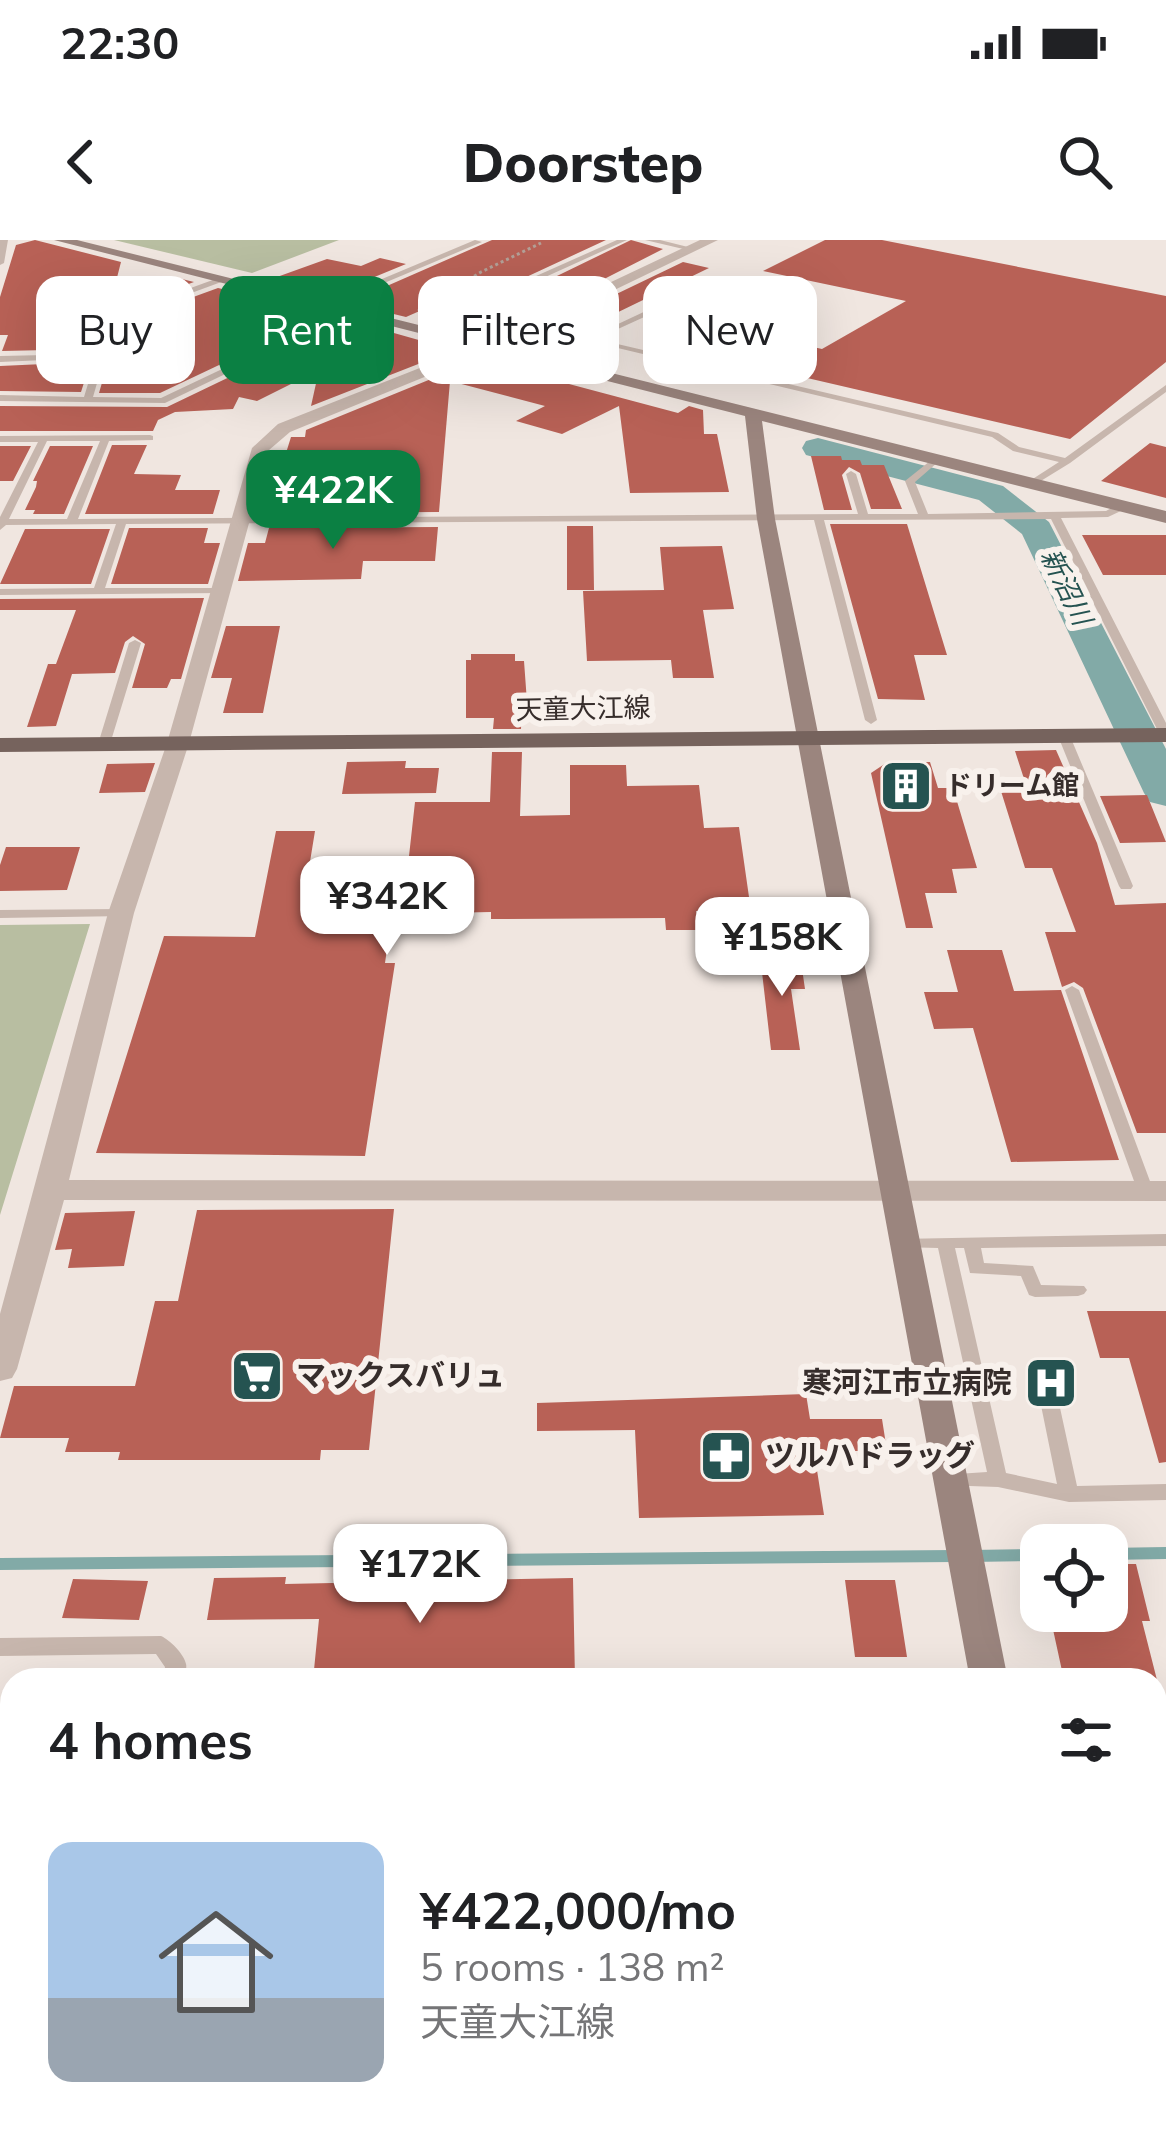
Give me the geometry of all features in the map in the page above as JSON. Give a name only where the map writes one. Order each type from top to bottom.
[{"type":"main road","name":"天童大江線","points":[[0,745],[1162,735]]},
{"type":"street","points":[[61,240],[219,279]]},
{"type":"street","points":[[619,283],[711,240]]},
{"type":"street","points":[[394,324],[418,330]]},
{"type":"street","points":[[0,1369],[52,1190],[121,913],[178,743],[238,521],[266,440],[307,418],[418,374]]},
{"type":"street","points":[[619,382],[930,464],[1166,517]]},
{"type":"street","points":[[753,416],[766,519],[986,1668]]},
{"type":"street","points":[[52,1190],[1156,1191]]},
{"type":"lane","points":[[0,263],[4,240]]},
{"type":"lane","points":[[540,276],[622,240]]},
{"type":"lane","points":[[649,240],[692,249]]},
{"type":"lane","points":[[394,276],[478,242]]},
{"type":"lane","points":[[88,399],[111,320],[219,279]]},
{"type":"lane","points":[[643,314],[588,340],[643,353]]},
{"type":"lane","points":[[0,359],[36,357]]},
{"type":"lane","points":[[0,398],[162,401],[219,374]]},
{"type":"lane","points":[[777,384],[995,435],[1016,449],[1067,461]]},
{"type":"lane","points":[[1031,484],[1166,388]]},
{"type":"lane","points":[[71,522],[106,438]]},
{"type":"lane","points":[[0,439],[151,438]]},
{"type":"lane","points":[[44,439],[1,524],[1008,516],[1108,514],[1121,506]]},
{"type":"lane","points":[[924,517],[910,481],[930,464]]},
{"type":"lane","points":[[851,474],[864,517]]},
{"type":"lane","points":[[1048,515],[1162,735]]},
{"type":"lane","points":[[818,518],[871,720]]},
{"type":"lane","points":[[99,592],[122,522]]},
{"type":"lane","points":[[0,592],[219,591]]},
{"type":"lane","points":[[104,744],[136,643]]},
{"type":"lane","points":[[1064,736],[1126,886]]},
{"type":"lane","points":[[0,914],[121,913]]},
{"type":"lane","points":[[1072,990],[1156,1191]]},
{"type":"lane","points":[[905,1244],[1166,1240]]},
{"type":"lane","points":[[971,1242],[976,1269],[1028,1270],[1035,1291],[1078,1290]]},
{"type":"lane","points":[[945,1244],[998,1479]]},
{"type":"lane","points":[[1043,1371],[1069,1494]]},
{"type":"lane","points":[[949,1480],[998,1479],[1069,1494],[1166,1492]]},
{"type":"lane","points":[[0,1647],[160,1645],[176,1668]]},
{"type":"path","points":[[398,325],[439,296],[541,243]]},
{"type":"green space","points":[[114,240],[339,240],[252,273]]},
{"type":"green space","points":[[90,924],[0,1215],[0,925]]},
{"type":"building","points":[[35,240],[121,262],[117,276],[36,276],[36,350],[2,351],[8,335],[0,335],[0,297],[16,245]]},
{"type":"building","points":[[492,240],[606,240],[528,276],[418,276],[418,312],[406,317],[394,314],[394,283]]},
{"type":"building","points":[[631,240],[663,249],[610,276],[557,276]]},
{"type":"building","points":[[825,240],[882,240],[1166,296],[1166,362],[1070,439],[817,380],[817,348],[906,301],[817,282],[817,276],[763,271]]},
{"type":"building","points":[[380,258],[406,264],[377,276],[280,276],[327,259],[361,266]]},
{"type":"building","points":[[683,262],[709,268],[693,276],[654,276]]},
{"type":"building","points":[[643,281],[643,300],[619,312],[619,293]]},
{"type":"building","points":[[219,288],[219,365],[195,376],[195,296]]},
{"type":"building","points":[[394,333],[418,340],[418,364],[394,373]]},
{"type":"building","points":[[36,364],[36,384],[84,384],[81,392],[0,391],[0,366]]},
{"type":"building","points":[[219,382],[291,384],[257,401],[239,397],[233,409],[175,412],[158,420],[153,431],[0,431],[0,406],[167,407]]},
{"type":"building","points":[[102,384],[179,384],[160,393],[99,393]]},
{"type":"building","points":[[316,384],[367,384],[311,406]]},
{"type":"building","points":[[419,384],[450,384],[439,512],[272,513],[278,486],[266,487],[274,453],[286,453],[291,437],[305,437],[306,430]]},
{"type":"building","points":[[461,384],[569,384],[678,413],[689,406],[703,410],[704,434],[717,434],[729,492],[630,493],[619,406],[562,434],[516,421],[545,406]]},
{"type":"building","points":[[1150,443],[1166,447],[1166,498],[1101,481]]},
{"type":"building","points":[[112,445],[147,445],[134,474],[181,475],[175,490],[220,490],[213,514],[85,514]]},
{"type":"building","points":[[0,446],[31,446],[13,481],[0,481]]},
{"type":"building","points":[[50,446],[93,446],[64,514],[33,514],[35,510],[25,510]]},
{"type":"building","points":[[811,456],[841,456],[842,460],[860,460],[862,465],[884,465],[902,509],[871,509],[860,473],[849,467],[842,475],[852,510],[824,510]]},
{"type":"building","points":[[830,524],[907,524],[947,655],[914,655],[925,700],[878,699]]},
{"type":"building","points":[[567,526],[593,526],[594,590],[567,590]]},
{"type":"building","points":[[438,527],[435,561],[363,561],[361,579],[238,581],[248,543],[265,543],[269,528]]},
{"type":"building","points":[[129,528],[208,528],[204,543],[220,543],[208,584],[111,584]]},
{"type":"building","points":[[25,529],[110,529],[91,584],[0,584]]},
{"type":"building","points":[[1082,535],[1166,535],[1166,575],[1103,575]]},
{"type":"building","points":[[722,546],[734,609],[703,610],[714,678],[673,678],[671,660],[587,661],[583,591],[664,590],[660,547]]},
{"type":"building","points":[[204,598],[181,679],[171,679],[167,688],[132,688],[145,644],[133,636],[125,642],[115,673],[72,674],[56,726],[27,727],[48,664],[56,664],[76,610],[0,610],[0,599]]},
{"type":"building","points":[[226,626],[280,626],[263,713],[223,713],[232,678],[211,678]]},
{"type":"building","points":[[471,654],[515,654],[515,661],[524,661],[527,702],[522,702],[521,729],[493,729],[494,718],[466,718],[466,660],[471,660]]},
{"type":"building","points":[[1056,750],[1097,843],[1115,905],[1166,903],[1166,1133],[1137,1133],[1083,988],[1074,982],[1062,987],[1045,932],[1076,932],[1052,868],[1025,868],[1000,788],[1027,788],[1015,751]]},
{"type":"building","points":[[492,752],[522,752],[520,816],[570,815],[570,765],[626,765],[627,786],[699,785],[704,828],[739,827],[751,911],[696,911],[698,930],[666,930],[665,918],[392,914],[385,963],[395,963],[365,1156],[96,1153],[164,936],[255,937],[276,831],[315,831],[308,874],[407,874],[415,802],[490,802]]},
{"type":"building","points":[[406,761],[405,768],[439,768],[436,793],[342,794],[347,762]]},
{"type":"building","points":[[930,762],[938,788],[953,788],[977,868],[952,869],[957,893],[925,893],[933,928],[906,928],[871,773],[886,763]]},
{"type":"building","points":[[155,763],[145,792],[99,793],[107,764]]},
{"type":"building","points":[[1147,795],[1166,842],[1120,843],[1100,796]]},
{"type":"building","points":[[6,847],[80,847],[67,890],[0,891]]},
{"type":"building","points":[[947,950],[1002,950],[1014,991],[1061,990],[1119,1160],[1011,1162],[973,1028],[934,1029],[924,992],[958,992]]},
{"type":"building","points":[[760,955],[800,955],[805,989],[791,989],[800,1050],[771,1050]]},
{"type":"building","name":"マックスバリュ","points":[[394,1209],[369,1450],[321,1450],[320,1460],[118,1460],[120,1452],[65,1452],[69,1438],[0,1438],[14,1386],[135,1386],[155,1301],[178,1301],[197,1210]]},
{"type":"building","points":[[135,1211],[124,1266],[68,1268],[72,1249],[55,1250],[65,1213]]},
{"type":"building","points":[[1087,1311],[1166,1311],[1166,1462],[1159,1463],[1129,1358],[1100,1358]]},
{"type":"building","name":"ツルハドラッグ","points":[[806,1394],[810,1419],[882,1419],[887,1451],[814,1451],[824,1515],[639,1518],[635,1430],[537,1431],[537,1403]]},
{"type":"building","points":[[1128,1564],[1136,1564],[1150,1621],[1142,1621],[1154,1668],[1061,1668],[1054,1632],[1128,1632]]},
{"type":"building","points":[[286,1577],[285,1584],[573,1578],[575,1668],[314,1668],[319,1619],[207,1620],[214,1578]]},
{"type":"building","points":[[73,1579],[148,1581],[139,1620],[62,1618]]},
{"type":"building","points":[[845,1580],[895,1580],[907,1657],[855,1657]]},
{"type":"waterway","name":"新沼川","points":[[818,448],[991,493],[1037,529],[1166,793]]},
{"type":"waterway","points":[[1128,1554],[1166,1553]]},
{"type":"waterway","points":[[971,1556],[1020,1555]]},
{"type":"waterway","points":[[0,1564],[955,1556]]},
{"type":"place","name":"ドリーム館","points":[[906,786]]},
{"type":"place","name":"マックスバリュ","points":[[257,1376]]},
{"type":"place","name":"寒河江市立病院","points":[[1051,1383]]},
{"type":"place","name":"ツルハドラッグ","points":[[726,1456]]}]
